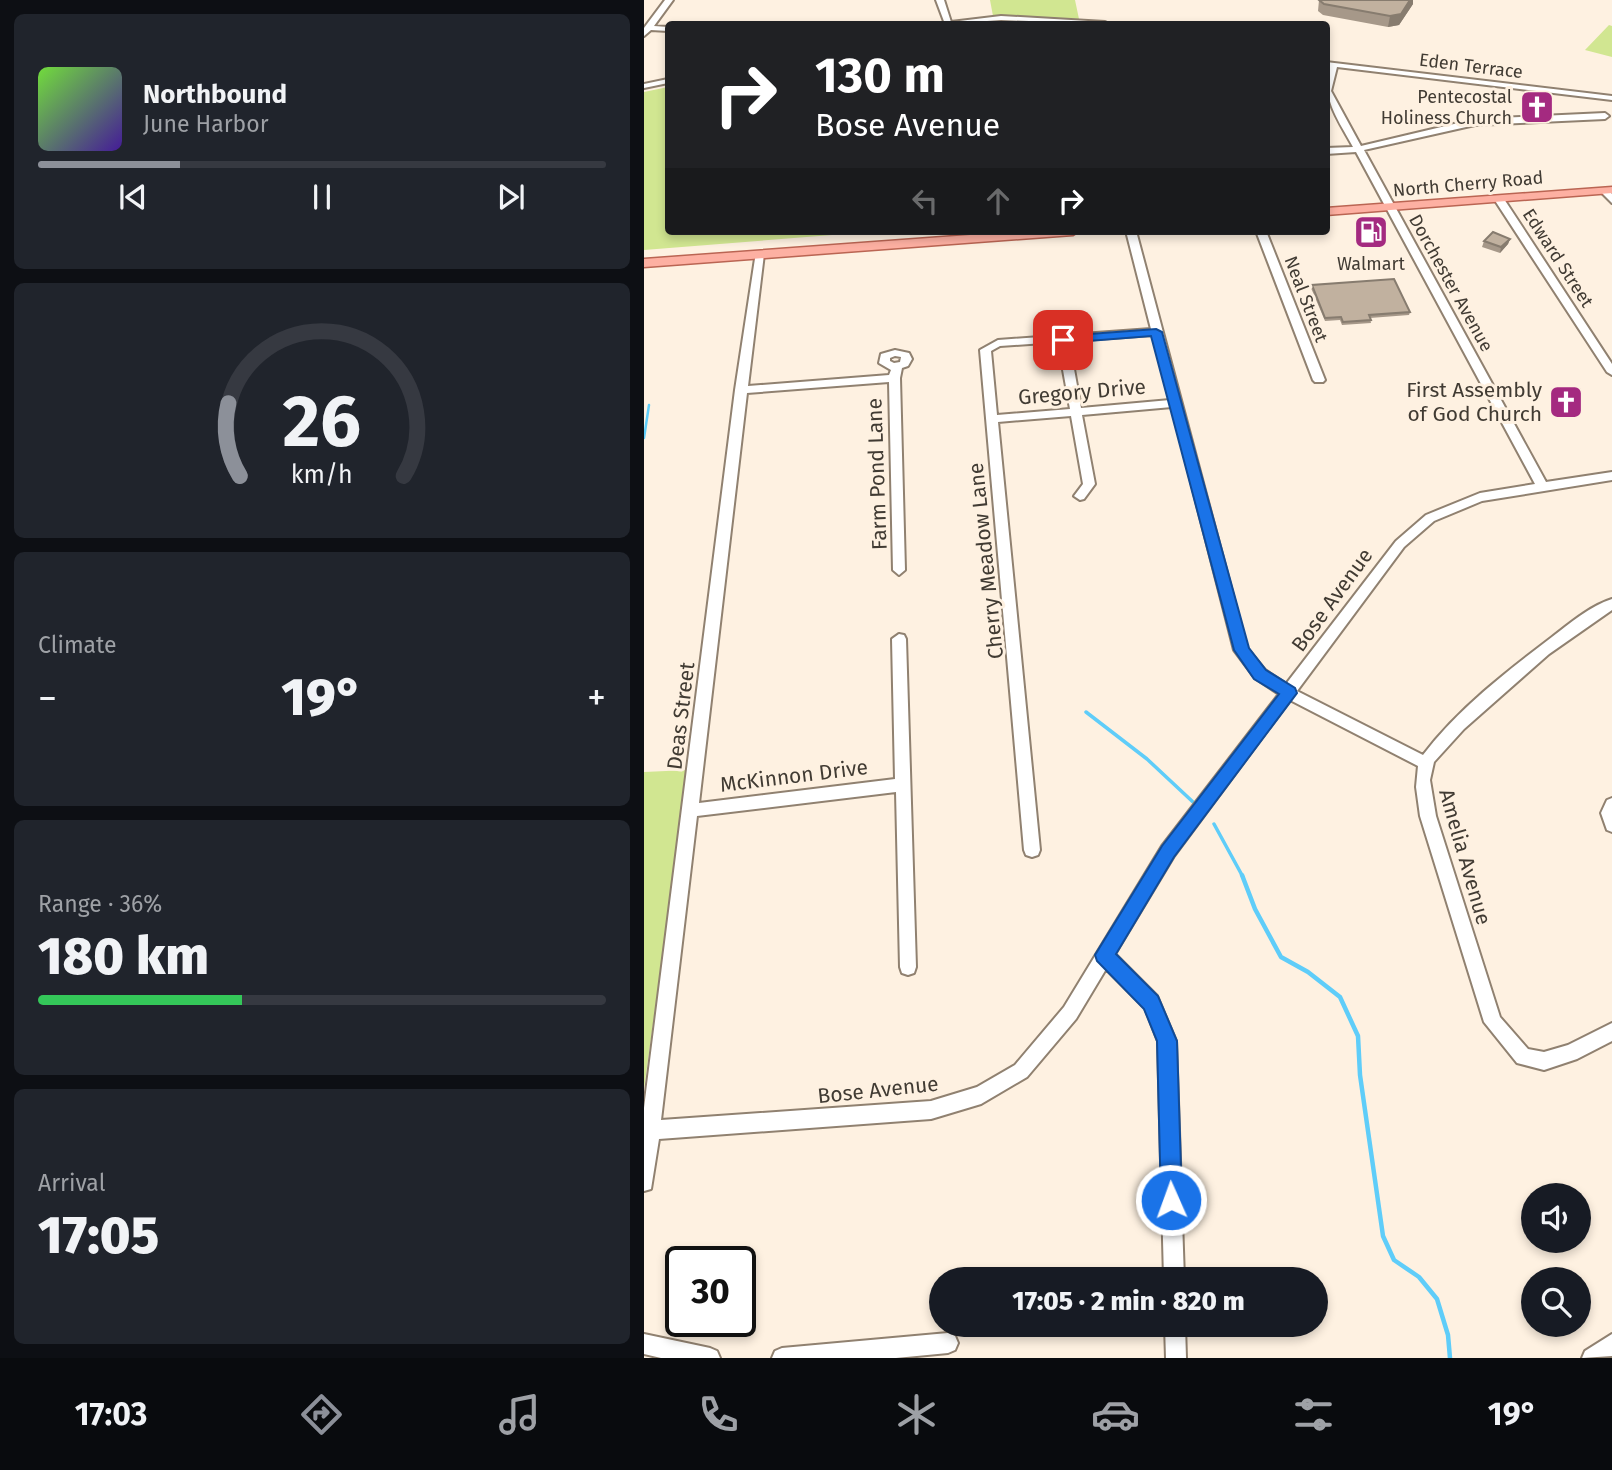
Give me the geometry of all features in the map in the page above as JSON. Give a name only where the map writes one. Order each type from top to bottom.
[{"type":"main road","name":"North Cherry Road","points":[[1330,212],[1610,193]]},
{"type":"main road","points":[[644,263],[1011,235]]},
{"type":"street","points":[[646,31],[668,0]]},
{"type":"street","points":[[940,0],[949,21]]},
{"type":"street","points":[[969,21],[1007,21]]},
{"type":"street","points":[[646,31],[665,29]]},
{"type":"street","name":"Eden Terrace","points":[[1330,64],[1612,98]]},
{"type":"street","points":[[644,86],[665,82]]},
{"type":"street","points":[[1579,95],[1609,118]]},
{"type":"street","name":"Dorchester Avenue","points":[[1330,97],[1542,486]]},
{"type":"street","points":[[1330,151],[1358,149],[1475,122],[1609,118]]},
{"type":"street","name":"Edward Street","points":[[1499,199],[1612,372]]},
{"type":"street","points":[[1132,235],[1241,650],[1260,674],[1289,693],[1427,764]]},
{"type":"street","name":"Neal Street","points":[[1263,235],[1319,380]]},
{"type":"street","name":"Deas Street","points":[[644,1182],[759,254]]},
{"type":"street","points":[[1080,496],[1089,484],[1078,411],[1063,340],[1156,332]]},
{"type":"street","name":"Cherry Meadow Lane","points":[[1032,850],[984,353],[988,346],[1023,341],[1063,340]]},
{"type":"street","name":"Farm Pond Lane","points":[[741,390],[895,372],[899,569]]},
{"type":"street","name":"Gregory Drive","points":[[991,419],[1175,404]]},
{"type":"street","name":"Bose Avenue","points":[[652,1130],[931,1110],[981,1095],[1021,1071],[1070,1013],[1168,851],[1400,544],[1430,518],[1480,497],[1612,476]]},
{"type":"street","name":"Amelia Avenue","points":[[1612,604],[1577,624],[1449,733],[1427,764],[1423,792],[1427,816],[1493,1022],[1523,1057],[1544,1061],[1571,1053],[1612,1032]]},
{"type":"street","points":[[899,639],[908,967]]},
{"type":"street","name":"McKinnon Drive","points":[[691,810],[901,785]]},
{"type":"street","points":[[1612,805],[1609,813],[1612,825]]},
{"type":"street","points":[[1104,955],[1151,1002],[1167,1041],[1174,1267]]},
{"type":"street","points":[[1175,1337],[1176,1358]]},
{"type":"street","points":[[782,1358],[948,1343]]},
{"type":"street","points":[[1592,1358],[1612,1343]]},
{"type":"street","points":[[644,1344],[710,1358]]},
{"type":"green space","points":[[990,0],[1075,0],[1079,19],[993,16]]},
{"type":"green space","points":[[1609,25],[1612,26],[1612,57],[1585,50]]},
{"type":"green space","points":[[665,88],[665,235],[833,235],[644,250],[644,92]]},
{"type":"green space","points":[[688,770],[644,1089],[644,772]]},
{"type":"building","points":[[1319,0],[1410,0],[1401,14],[1390,16],[1324,4]]},
{"type":"building","points":[[1493,232],[1510,239],[1501,247],[1484,241]]},
{"type":"building","points":[[1394,279],[1410,312],[1369,315],[1371,320],[1343,322],[1341,317],[1325,318],[1312,285]]},
{"type":"waterway","points":[[644,438],[649,405]]},
{"type":"waterway","points":[[1086,712],[1147,759],[1193,802]]},
{"type":"waterway","points":[[1214,824],[1242,876]]},
{"type":"waterway","points":[[1242,876],[1255,909],[1281,957],[1308,972],[1340,997],[1358,1036],[1360,1075],[1383,1236],[1394,1260],[1419,1277],[1437,1299],[1448,1335],[1450,1358]]},
{"type":"place","name":"Pentecostal Holiness Church","points":[[1537,107]]},
{"type":"place","name":"Walmart","points":[[1371,232]]},
{"type":"place","name":"First Assembly of God Church","points":[[1566,402]]},
{"type":"route","points":[[1063,340],[1156,332],[1241,650],[1260,674],[1289,693],[1168,851],[1104,955],[1151,1002],[1167,1041],[1171,1200]]}]
